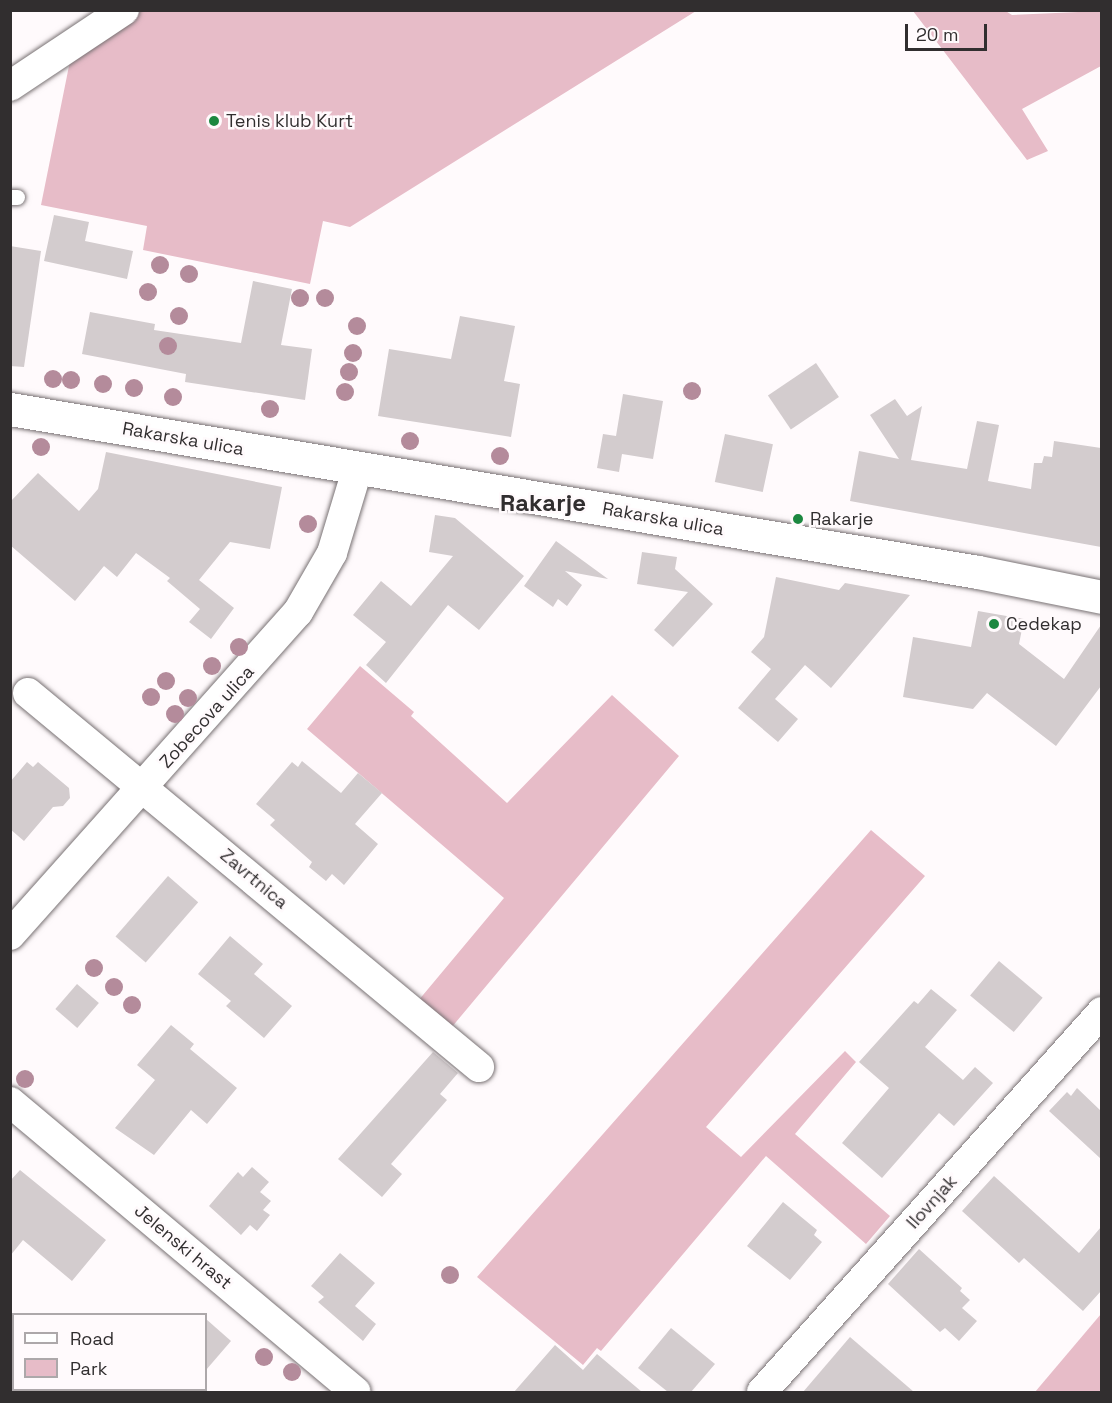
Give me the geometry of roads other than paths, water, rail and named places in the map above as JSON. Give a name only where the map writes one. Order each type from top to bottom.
[{"type":"main road","name":"Rakarska ulica","points":[[10,409],[357,470],[978,572],[1101,597]]},
{"type":"street","points":[[10,86],[124,10]]},
{"type":"street","name":"Zobecova ulica","points":[[10,935],[298,612],[332,553],[357,470]]},
{"type":"street","name":"Zavrtnica","points":[[28,693],[479,1067]]},
{"type":"street","name":"Ilovnjak","points":[[762,1392],[1101,1012]]},
{"type":"street","name":"Jelenski hrast","points":[[10,1102],[356,1392]]},
{"type":"place","name":"Tenis klub Kurt","points":[[214,121]]},
{"type":"place","name":"Rakarje","points":[[798,519]]},
{"type":"place","name":"Cedekap","points":[[994,624]]},
{"type":"district","name":"Rakarje","points":[[543,503]]}]
